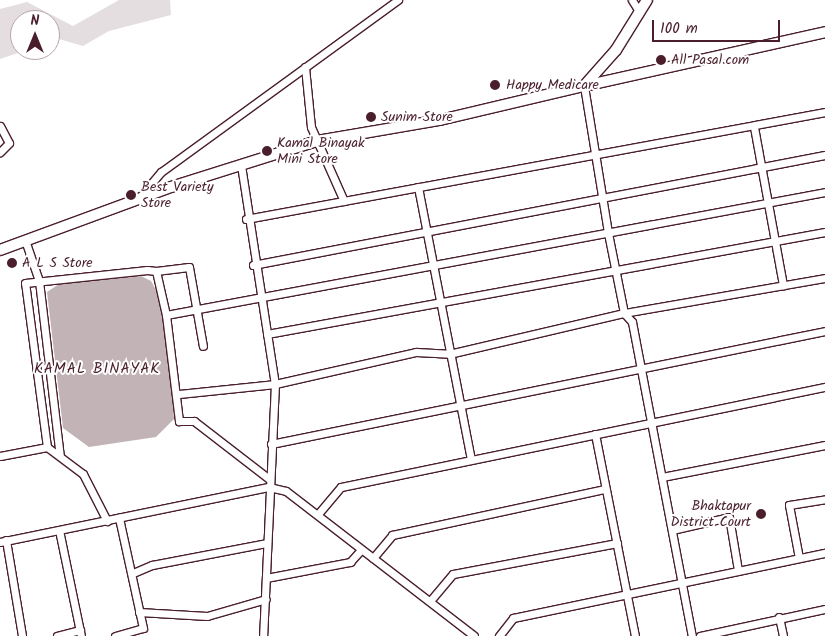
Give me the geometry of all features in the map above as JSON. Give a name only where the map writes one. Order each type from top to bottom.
[{"type":"main road","points":[[584,86],[616,50],[638,11],[647,0]]},
{"type":"main road","points":[[0,250],[139,198],[317,141],[440,120],[825,32]]},
{"type":"street","points":[[139,198],[161,172],[398,0]]},
{"type":"street","points":[[632,0],[638,11]]},
{"type":"street","points":[[305,67],[317,141],[344,200]]},
{"type":"street","points":[[584,86],[608,233],[624,313],[632,322],[692,636]]},
{"type":"street","points":[[246,219],[344,200],[595,157],[825,112]]},
{"type":"street","points":[[0,126],[10,143],[0,152]]},
{"type":"street","points":[[754,127],[783,285]]},
{"type":"street","points":[[253,264],[825,155]]},
{"type":"street","points":[[241,165],[246,219],[275,384],[270,444],[266,599],[263,636]]},
{"type":"street","points":[[418,187],[471,460]]},
{"type":"street","points":[[166,315],[260,300],[432,264],[825,192]]},
{"type":"street","points":[[267,334],[616,268],[825,232]]},
{"type":"street","points":[[25,240],[39,281],[60,456]]},
{"type":"street","points":[[47,447],[26,284],[39,281],[189,267],[203,346]]},
{"type":"street","points":[[156,271],[166,315],[179,394],[179,421],[194,421],[269,483],[286,491],[318,514],[360,551],[373,558],[474,636]]},
{"type":"street","points":[[179,394],[275,384],[416,352],[449,354],[624,313],[825,278]]},
{"type":"street","points":[[270,444],[825,331]]},
{"type":"street","points":[[318,514],[341,487],[595,434],[652,425],[825,387]]},
{"type":"street","points":[[595,434],[635,636]]},
{"type":"street","points":[[662,477],[825,445]]},
{"type":"street","points":[[0,456],[47,447],[83,474],[107,521]]},
{"type":"street","points":[[22,636],[3,541],[107,521],[269,483]]},
{"type":"street","points":[[373,558],[392,534],[605,489]]},
{"type":"street","points":[[799,558],[788,505],[825,499]]},
{"type":"street","points":[[672,530],[730,517],[738,570]]},
{"type":"street","points":[[115,636],[143,628],[133,573],[119,518]]},
{"type":"street","points":[[56,636],[80,633],[59,530]]},
{"type":"street","points":[[133,573],[266,543]]},
{"type":"street","points":[[430,601],[453,574],[617,544]]},
{"type":"street","points":[[266,578],[350,562],[360,551]]},
{"type":"street","points":[[499,636],[513,618],[825,553]]},
{"type":"street","points":[[139,612],[207,616],[266,599]]},
{"type":"street","points":[[700,636],[779,617],[825,609]]},
{"type":"street","points":[[779,617],[783,636]]},
{"type":"shaded area","points":[[119,0],[170,0],[171,15],[109,31],[83,46],[60,39],[60,19],[73,26]]},
{"type":"shaded area","points":[[27,2],[42,10],[10,10],[10,56],[0,59],[0,9]]},
{"type":"shaded area","points":[[141,276],[151,281],[157,292],[171,362],[174,419],[156,437],[89,447],[63,428],[47,292],[59,284]]},
{"type":"place","name":"All Pasal.com","points":[[661,60]]},
{"type":"place","name":"Happy Medicare","points":[[495,85]]},
{"type":"place","name":"Sunim Store","points":[[371,117]]},
{"type":"place","name":"Kamal Binayak Mini Store","points":[[267,151]]},
{"type":"place","name":"Best Variety Store","points":[[131,195]]},
{"type":"place","name":"A L S Store","points":[[12,263]]},
{"type":"place","name":"Bhaktapur District Court","points":[[761,514]]},
{"type":"district","name":"KAMAL BINAYAK","points":[[97,370]]}]
